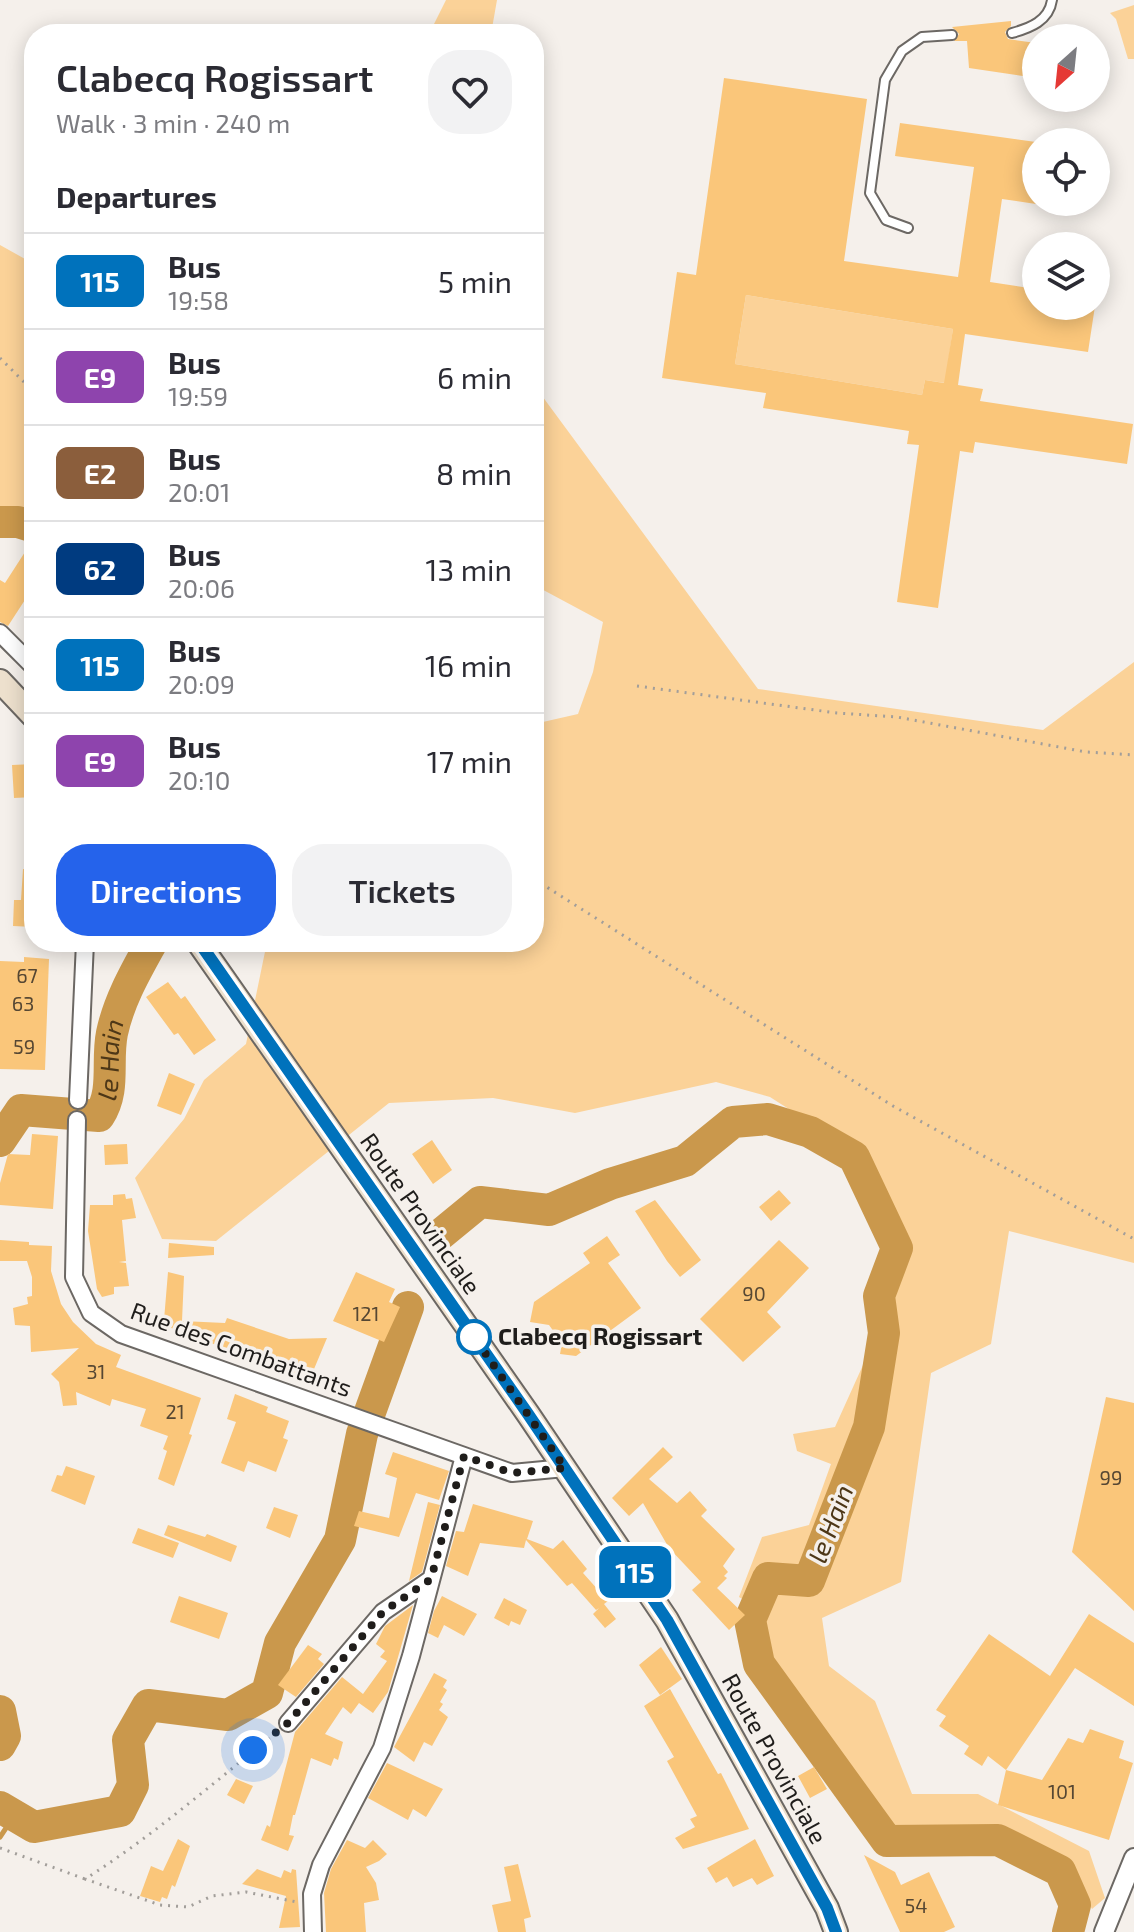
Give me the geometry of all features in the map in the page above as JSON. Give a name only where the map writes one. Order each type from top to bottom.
[{"type":"main road","points":[[0,681],[24,706]]},
{"type":"main road","name":"Route Provinciale","points":[[205,952],[565,1468],[667,1620],[827,1908],[836,1932]]},
{"type":"street","points":[[0,633],[24,657]]},
{"type":"street","points":[[78,1100],[85,952]]},
{"type":"street","name":"Rue des Combattants","points":[[77,1120],[74,1277],[91,1313],[121,1334],[512,1473],[565,1468]]},
{"type":"street","points":[[313,1932],[312,1894],[321,1865],[382,1748],[411,1656],[464,1456]]},
{"type":"street","points":[[288,1723],[383,1612],[431,1579]]},
{"type":"street","points":[[1104,1932],[1134,1858]]},
{"type":"lane","points":[[1012,33],[1035,27],[1051,7],[1052,0]]},
{"type":"lane","points":[[908,228],[886,220],[870,193],[885,80],[902,51],[922,37],[952,35]]},
{"type":"path","points":[[0,358],[24,382]]},
{"type":"path","points":[[637,686],[837,713],[897,717],[1086,752],[1134,755]]},
{"type":"path","points":[[544,885],[893,1106],[1134,1239]]},
{"type":"path","points":[[85,1879],[154,1833],[288,1723]]},
{"type":"path","points":[[0,1848],[160,1905],[188,1907],[212,1896],[246,1892],[312,1906]]},
{"type":"shaded area","points":[[446,0],[497,0],[493,24],[434,24]]},
{"type":"shaded area","points":[[1134,5],[1134,59],[1128,59],[1116,19],[1110,13]]},
{"type":"shaded area","points":[[0,245],[24,258],[24,516],[0,515]]},
{"type":"shaded area","points":[[746,295],[953,329],[945,383],[925,380],[922,395],[735,364]]},
{"type":"shaded area","points":[[544,399],[758,689],[1043,730],[1134,662],[1134,1263],[1009,1231],[991,1344],[931,1373],[901,1582],[822,1618],[829,1666],[875,1701],[912,1794],[978,1794],[1089,1851],[1105,1898],[1092,1909],[1066,1865],[1003,1835],[903,1844],[851,1793],[774,1665],[763,1611],[739,1597],[762,1537],[809,1525],[831,1464],[797,1451],[793,1434],[835,1427],[868,1354],[896,1332],[886,1310],[903,1260],[899,1223],[873,1163],[770,1097],[716,1082],[575,1113],[493,1098],[389,1103],[216,1241],[162,1239],[135,1178],[184,1119],[204,1080],[246,1044],[265,952],[544,952],[544,722],[578,714],[593,672],[603,622],[544,590]]},
{"type":"building","points":[[1011,21],[1005,32],[1008,39],[1022,41],[1022,76],[969,68],[967,41],[954,41],[959,34],[952,27]]},
{"type":"building","points":[[724,78],[867,99],[844,261],[958,277],[974,167],[895,156],[900,123],[1022,140],[1022,202],[1002,199],[990,282],[1022,287],[1022,320],[1093,320],[1088,352],[965,334],[958,385],[983,389],[980,401],[1133,424],[1127,464],[975,442],[973,453],[960,451],[938,608],[897,602],[919,445],[907,444],[909,431],[763,408],[766,393],[662,378],[677,272],[696,275]],"holes":[[[746,295],[953,329],[944,383],[925,380],[922,395],[735,364]]]},
{"type":"building","points":[[24,554],[24,601],[8,626],[0,622],[0,580],[5,583]]},
{"type":"building","points":[[24,764],[24,798],[14,798],[12,765]]},
{"type":"building","points":[[23,869],[24,927],[13,926],[14,900],[21,900]]},
{"type":"building","points":[[24,957],[49,959],[45,1070],[0,1069],[0,961],[24,962]]},
{"type":"building","points":[[168,982],[181,999],[185,996],[216,1040],[194,1055],[178,1033],[174,1035],[146,997]]},
{"type":"building","points":[[169,1073],[195,1084],[181,1115],[157,1106]]},
{"type":"building","points":[[32,1134],[58,1136],[53,1209],[0,1205],[0,1183],[8,1154],[30,1155]]},
{"type":"building","points":[[432,1140],[452,1170],[433,1184],[412,1154]]},
{"type":"building","points":[[127,1144],[128,1164],[105,1165],[104,1145]]},
{"type":"building","points":[[779,1190],[791,1203],[771,1221],[759,1207]]},
{"type":"building","points":[[125,1194],[126,1199],[132,1198],[136,1218],[122,1220],[126,1261],[119,1262],[126,1263],[129,1286],[114,1287],[114,1294],[102,1297],[97,1289],[88,1231],[90,1205],[113,1205],[113,1195]]},
{"type":"building","points":[[655,1200],[701,1260],[680,1277],[635,1211]]},
{"type":"building","points":[[607,1236],[620,1255],[608,1263],[641,1308],[576,1356],[560,1354],[562,1343],[549,1325],[530,1322],[534,1302],[590,1263],[583,1253]]},
{"type":"building","points":[[0,1240],[52,1246],[51,1271],[61,1304],[73,1322],[96,1344],[121,1355],[116,1367],[201,1398],[174,1486],[158,1479],[167,1451],[163,1449],[168,1436],[140,1426],[146,1409],[112,1399],[110,1406],[76,1392],[77,1405],[63,1406],[59,1382],[51,1374],[79,1348],[31,1352],[30,1326],[15,1325],[13,1308],[28,1304],[27,1297],[32,1296],[32,1277],[27,1261],[0,1261]]},
{"type":"building","points":[[779,1240],[809,1268],[767,1312],[781,1327],[743,1362],[700,1319]]},
{"type":"building","points":[[169,1243],[214,1247],[214,1255],[168,1258]]},
{"type":"building","points":[[168,1272],[184,1276],[182,1321],[225,1323],[227,1318],[289,1339],[327,1338],[309,1381],[161,1325]]},
{"type":"building","points":[[356,1272],[395,1289],[389,1302],[400,1307],[384,1342],[333,1321]]},
{"type":"building","points":[[235,1394],[268,1407],[266,1412],[289,1421],[283,1438],[288,1440],[276,1472],[248,1461],[244,1472],[221,1463],[236,1422],[227,1419]]},
{"type":"building","points":[[1106,1397],[1134,1403],[1134,1611],[1072,1552]]},
{"type":"building","points":[[663,1447],[673,1457],[649,1479],[677,1503],[690,1491],[707,1510],[701,1516],[735,1549],[723,1566],[728,1572],[724,1576],[727,1578],[717,1588],[745,1615],[729,1630],[692,1590],[701,1582],[669,1548],[643,1503],[629,1516],[612,1498]]},
{"type":"building","points":[[393,1452],[449,1471],[439,1500],[416,1493],[399,1537],[354,1526],[359,1511],[389,1518],[397,1478],[385,1474]]},
{"type":"building","points":[[66,1466],[95,1476],[85,1505],[51,1491],[57,1475],[62,1476]]},
{"type":"building","points":[[428,1502],[440,1505],[422,1572],[409,1581]]},
{"type":"building","points":[[473,1504],[533,1521],[527,1539],[553,1549],[563,1540],[587,1569],[583,1573],[608,1601],[604,1604],[616,1619],[605,1628],[593,1614],[599,1608],[596,1610],[572,1583],[567,1586],[526,1540],[524,1548],[480,1543],[468,1576],[446,1566],[456,1531],[464,1532]]},
{"type":"building","points":[[274,1507],[298,1515],[290,1538],[266,1528]]},
{"type":"building","points":[[168,1525],[205,1537],[207,1534],[237,1546],[231,1562],[164,1535]]},
{"type":"building","points":[[138,1528],[179,1543],[173,1558],[132,1543]]},
{"type":"building","points":[[179,1596],[228,1613],[219,1639],[170,1622]]},
{"type":"building","points":[[442,1596],[477,1614],[464,1636],[444,1625],[438,1638],[428,1633]]},
{"type":"building","points":[[504,1598],[527,1610],[520,1625],[511,1621],[509,1626],[494,1618]]},
{"type":"building","points":[[413,1605],[388,1692],[373,1713],[359,1703],[351,1714],[343,1707],[325,1734],[343,1742],[338,1760],[334,1758],[331,1766],[311,1758],[293,1815],[289,1835],[294,1836],[288,1851],[261,1840],[267,1825],[270,1827],[295,1732],[342,1677],[363,1694],[387,1661],[380,1657],[385,1651],[376,1644],[385,1626]]},
{"type":"building","points":[[1089,1614],[1134,1643],[1134,1706],[1075,1668],[1006,1770],[988,1756],[982,1766],[964,1754],[969,1746],[939,1726],[946,1716],[936,1710],[989,1634],[1050,1676]]},
{"type":"building","points":[[308,1645],[322,1654],[318,1659],[324,1664],[296,1697],[278,1685]]},
{"type":"building","points":[[661,1647],[682,1679],[660,1695],[639,1665]]},
{"type":"building","points":[[434,1673],[447,1680],[443,1687],[447,1690],[439,1710],[448,1717],[432,1746],[424,1742],[414,1762],[394,1747]]},
{"type":"building","points":[[670,1689],[718,1774],[721,1773],[749,1829],[683,1849],[675,1838],[695,1827],[690,1819],[697,1816],[667,1761],[674,1757],[644,1706]]},
{"type":"building","points":[[1090,1729],[1124,1741],[1119,1758],[1133,1763],[1109,1840],[998,1805],[1006,1770],[1042,1780],[1068,1738],[1083,1743]]},
{"type":"building","points":[[387,1763],[443,1789],[426,1817],[413,1809],[408,1820],[368,1798]]},
{"type":"building","points":[[814,1767],[827,1789],[810,1798],[798,1776]]},
{"type":"building","points":[[236,1779],[253,1786],[244,1804],[227,1795]]},
{"type":"building","points":[[178,1839],[190,1846],[175,1887],[172,1885],[167,1899],[162,1897],[160,1902],[140,1896],[151,1866],[163,1871]]},
{"type":"building","points":[[755,1839],[774,1876],[757,1885],[752,1878],[733,1887],[727,1877],[716,1883],[707,1868]]},
{"type":"building","points":[[347,1840],[365,1848],[373,1840],[387,1854],[366,1867],[376,1883],[379,1900],[364,1903],[366,1932],[326,1932],[324,1893],[331,1869]]},
{"type":"building","points":[[864,1855],[895,1872],[901,1885],[929,1872],[955,1927],[944,1932],[900,1932]]},
{"type":"building","points":[[518,1864],[531,1917],[524,1919],[526,1932],[498,1932],[492,1905],[511,1901],[504,1867]]},
{"type":"building","points":[[257,1869],[281,1878],[284,1870],[291,1873],[292,1869],[296,1870],[300,1927],[279,1928],[286,1896],[242,1884]]},
{"type":"waterway","name":"le Hain","points":[[0,522],[24,524]]},
{"type":"waterway","name":"le Hain","points":[[0,1141],[21,1110],[99,1116],[107,1096],[110,1044],[115,1021],[147,952]]},
{"type":"waterway","name":"le Hain","points":[[441,1234],[480,1202],[549,1210],[610,1184],[685,1161],[733,1122],[768,1119],[810,1132],[854,1157],[897,1248],[879,1296],[884,1333],[869,1427],[809,1581],[768,1578],[750,1620],[759,1664],[887,1841],[998,1840],[1060,1871],[1075,1905],[1068,1932]]},
{"type":"waterway","name":"le Hain","points":[[0,1807],[34,1827],[120,1811],[133,1785],[128,1740],[148,1705],[228,1715],[267,1693],[280,1643],[340,1540],[362,1434],[408,1307]]},
{"type":"waterway","name":"le Hain","points":[[0,1711],[5,1736],[0,1745]]},
{"type":"waterway","points":[[0,1837],[14,1816]]},
{"type":"bus line","name":"115","points":[[206,952],[528,1414],[667,1620],[827,1908],[836,1932]]},
{"type":"place","name":"Clabecq Rogissart","points":[[474,1337]]},
{"type":"route","points":[[253,1750],[288,1723],[383,1612],[431,1579],[464,1456],[512,1473],[565,1468],[474,1337]]}]
